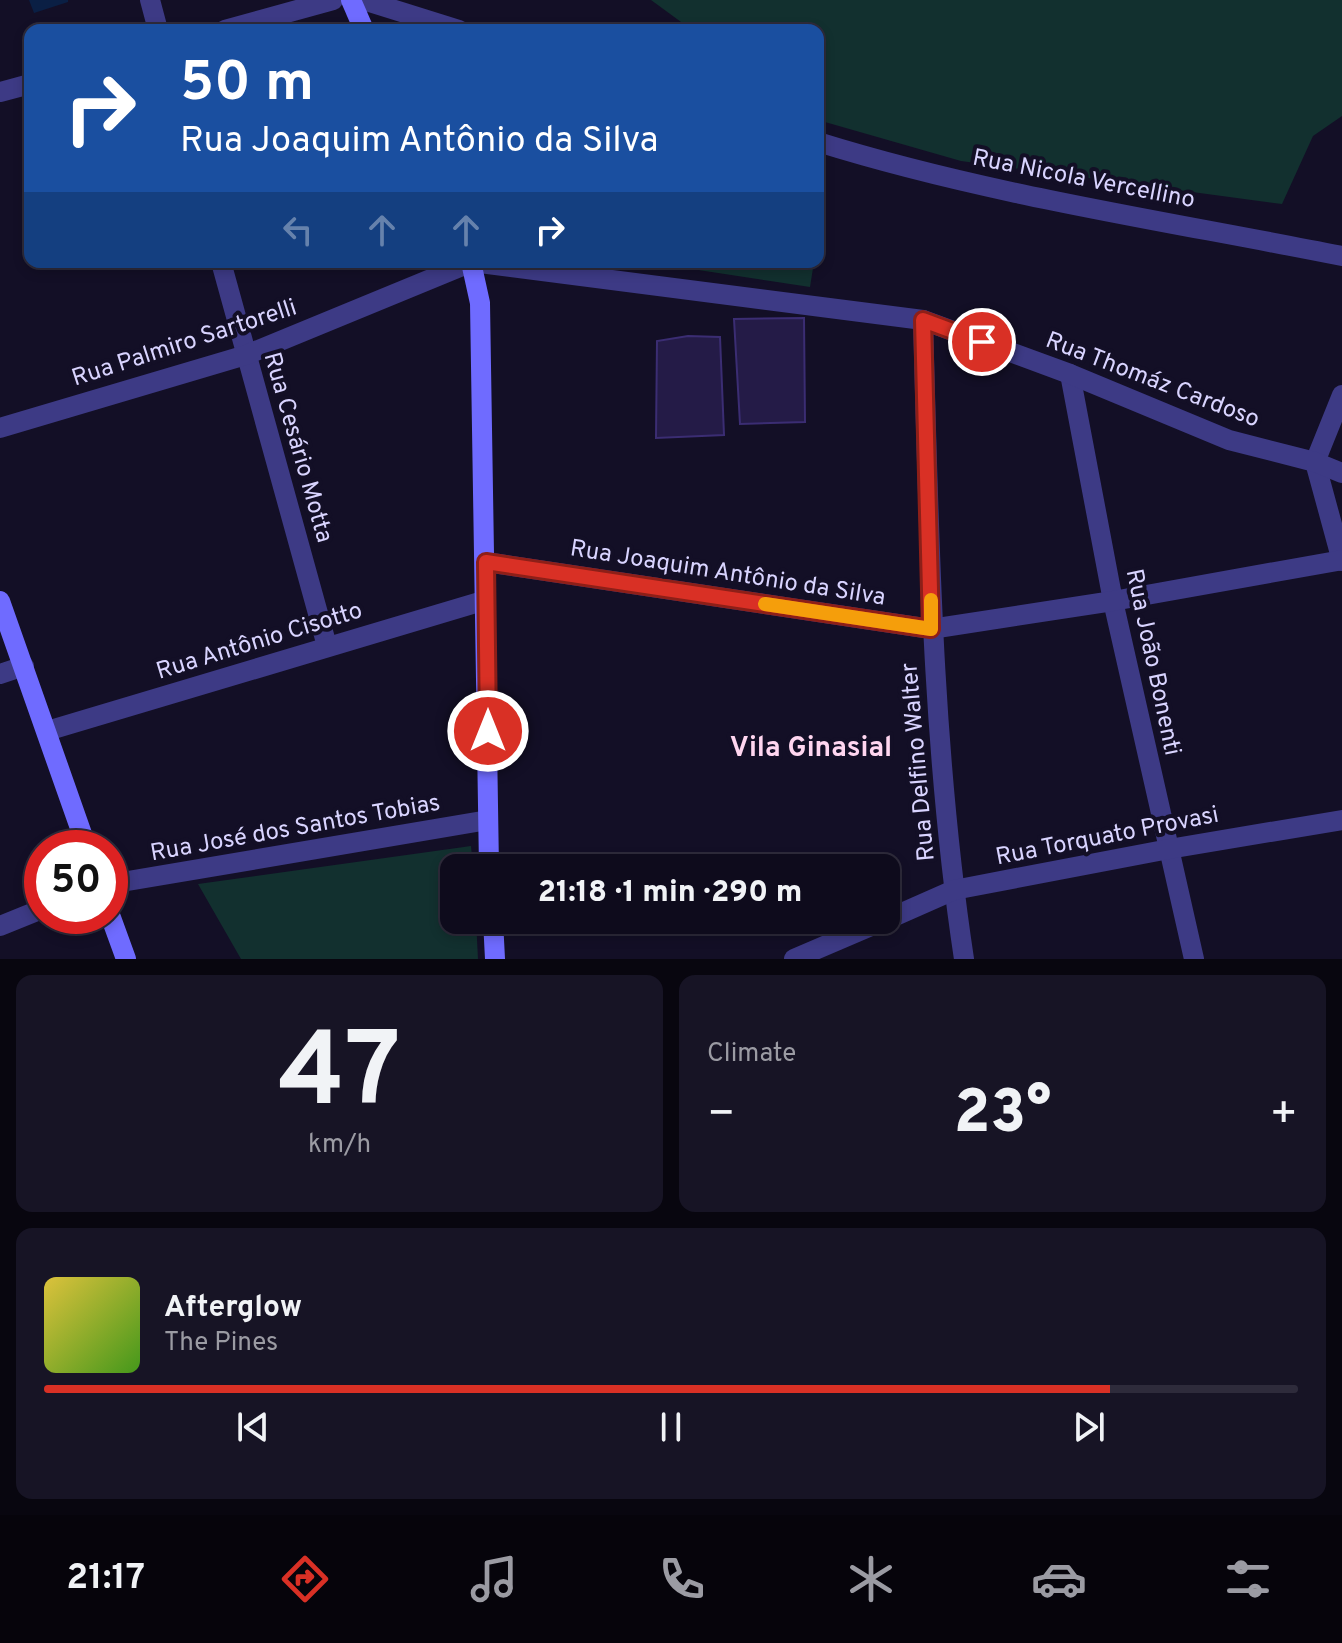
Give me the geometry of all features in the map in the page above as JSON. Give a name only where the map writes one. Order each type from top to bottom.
[{"type":"main road","points":[[351,0],[361,24]]},
{"type":"main road","points":[[473,268],[480,303],[489,854]]},
{"type":"main road","points":[[0,601],[81,830]]},
{"type":"main road","points":[[117,934],[126,959]]},
{"type":"main road","points":[[494,934],[495,959]]},
{"type":"street","points":[[150,0],[156,24]]},
{"type":"street","points":[[247,24],[333,0]]},
{"type":"street","points":[[363,0],[440,24]]},
{"type":"street","points":[[0,92],[24,86]]},
{"type":"street","name":"Rua Nicola Vercellino","points":[[824,144],[956,180],[1342,256]]},
{"type":"street","name":"Rua Cesário Motta","points":[[223,268],[327,646]]},
{"type":"street","name":"Rua Palmiro Sartorelli","points":[[0,428],[246,355],[457,268]]},
{"type":"street","name":"Rua Thomáz Cardoso","points":[[519,268],[923,320],[1070,374],[1229,440],[1315,462],[1342,473]]},
{"type":"street","name":"Rua Delfino Walter","points":[[923,320],[931,629],[954,890],[964,959]]},
{"type":"street","name":"Rua João Bonenti","points":[[1070,374],[1113,601],[1194,959]]},
{"type":"street","points":[[1342,395],[1315,462],[1342,561]]},
{"type":"street","name":"Rua Joaquim Antônio da Silva","points":[[486,562],[931,629],[1342,561]]},
{"type":"street","name":"Rua Antônio Cisotto","points":[[47,731],[486,600]]},
{"type":"street","points":[[0,674],[24,666]]},
{"type":"street","name":"Rua José dos Santos Tobias","points":[[128,881],[488,820]]},
{"type":"street","name":"Rua Torquato Provasi","points":[[900,913],[954,890],[1342,820]]},
{"type":"street","points":[[0,926],[24,916]]},
{"type":"street","name":"Rua Torquato Provasi","points":[[794,959],[852,934]]},
{"type":"green space","points":[[651,0],[1342,0],[1342,116],[1313,136],[1282,204],[961,161],[824,122],[824,24],[684,24]]},
{"type":"green space","points":[[685,268],[813,268],[810,287]]},
{"type":"green space","points":[[471,846],[472,854],[440,854],[440,934],[477,934],[478,959],[241,959],[198,884]]},
{"type":"water","points":[[29,0],[68,0],[68,2],[34,13]]},
{"type":"building","points":[[804,318],[805,422],[740,424],[734,319]]},
{"type":"building","points":[[688,336],[720,337],[724,435],[656,438],[657,341]]},
{"type":"slow traffic","points":[[765,604],[931,629],[931,600]]},
{"type":"district","name":"Vila Ginasial","points":[[811,746]]},
{"type":"route","points":[[488,731],[486,562],[931,629],[923,320],[982,342]]}]
